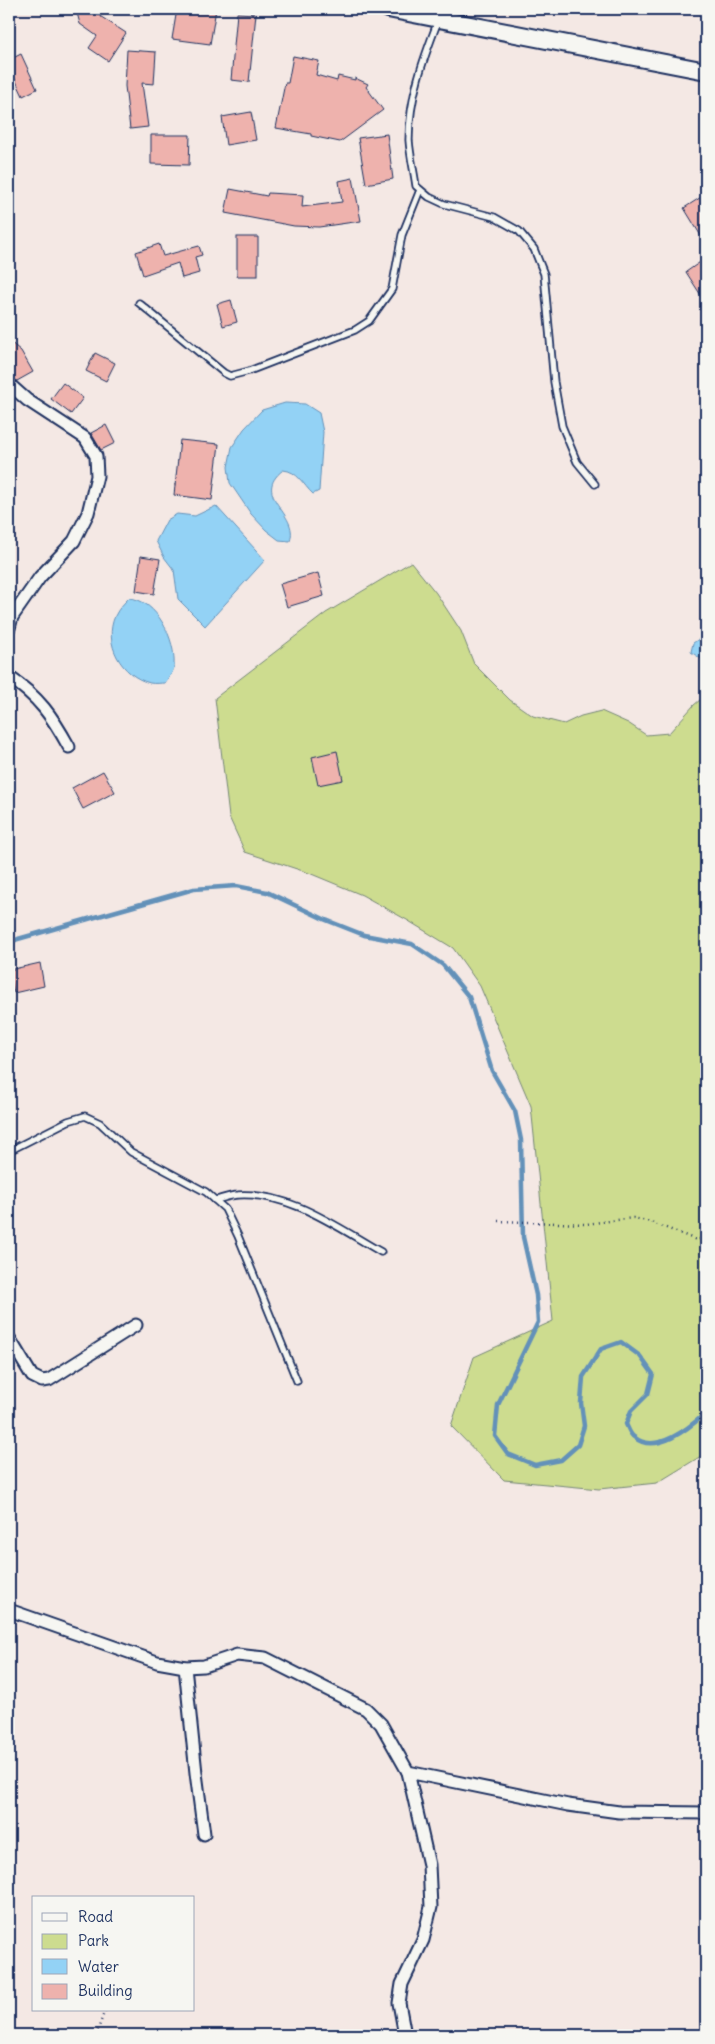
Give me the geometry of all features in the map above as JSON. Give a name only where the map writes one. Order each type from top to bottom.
[{"type":"main road","points":[[388,9],[438,19],[456,15],[706,71]]},
{"type":"street","points":[[9,384],[28,400],[85,438],[96,456],[97,476],[88,513],[74,541],[40,577],[12,617],[9,628]]},
{"type":"street","points":[[9,678],[27,689],[51,715],[69,747]]},
{"type":"street","points":[[9,1338],[32,1376],[42,1381],[48,1380],[136,1325]]},
{"type":"street","points":[[9,1610],[148,1659],[185,1667],[204,1666],[236,1655],[266,1658],[366,1709],[381,1724],[408,1772],[429,1865],[431,1907],[423,1940],[402,1984],[399,2003],[405,2035]]},
{"type":"street","points":[[185,1667],[204,1834]]},
{"type":"street","points":[[408,1772],[568,1805],[619,1812],[706,1813]]},
{"type":"lane","points":[[438,19],[417,77],[410,112],[409,142],[416,186],[429,197],[444,204],[494,217],[519,231],[534,249],[544,274],[554,382],[562,426],[577,462],[594,484]]},
{"type":"lane","points":[[139,303],[230,376],[249,371],[355,330],[369,321],[392,289],[402,235],[420,190]]},
{"type":"lane","points":[[9,1151],[68,1121],[85,1116],[100,1123],[131,1152],[206,1192],[225,1209],[238,1236],[297,1381]]},
{"type":"lane","points":[[215,1200],[237,1194],[275,1198],[316,1214],[380,1252]]},
{"type":"path","points":[[498,1221],[586,1224],[633,1218],[651,1222],[694,1239],[706,1239]]},
{"type":"path","points":[[96,2035],[104,2012]]},
{"type":"green space","points":[[411,562],[436,593],[461,631],[474,664],[510,700],[533,716],[564,724],[581,716],[601,711],[628,723],[646,735],[669,733],[694,705],[706,695],[706,1453],[657,1483],[599,1489],[504,1480],[451,1426],[474,1357],[553,1321],[531,1106],[480,986],[453,948],[362,895],[309,873],[245,852],[229,817],[215,698],[326,613]]},
{"type":"water","points":[[285,403],[305,404],[319,413],[323,432],[319,491],[313,494],[293,473],[288,471],[283,470],[274,479],[273,497],[288,522],[291,531],[290,541],[279,540],[266,530],[251,514],[230,483],[228,467],[232,447],[244,429],[262,410]]},
{"type":"water","points":[[216,506],[265,560],[205,626],[178,599],[174,570],[164,557],[156,541],[167,520],[177,514],[195,516]]},
{"type":"water","points":[[129,598],[139,600],[148,606],[163,623],[168,634],[174,656],[174,668],[165,683],[152,683],[140,679],[123,666],[117,657],[111,637],[112,626],[118,611]]},
{"type":"water","points":[[706,636],[706,662],[691,652],[693,643]]},
{"type":"building","points":[[76,9],[89,9],[126,33],[108,61],[89,48],[97,36],[80,24]]},
{"type":"building","points":[[177,9],[216,9],[210,44],[172,39]]},
{"type":"building","points":[[237,13],[256,14],[249,82],[231,80]]},
{"type":"building","points":[[127,50],[156,52],[154,84],[142,83],[148,127],[130,129],[125,86]]},
{"type":"building","points":[[21,54],[37,89],[23,96],[9,66],[9,60]]},
{"type":"building","points":[[293,56],[319,61],[316,75],[337,81],[338,76],[355,80],[355,78],[368,84],[366,87],[383,110],[340,142],[311,136],[311,134],[276,128],[285,83],[288,83]]},
{"type":"building","points":[[251,112],[256,140],[226,145],[222,117]]},
{"type":"building","points":[[387,134],[393,179],[366,184],[358,138]]},
{"type":"building","points":[[151,135],[190,135],[189,165],[151,164]]},
{"type":"building","points":[[353,178],[361,221],[319,227],[294,226],[225,213],[230,189],[267,196],[268,193],[303,195],[302,207],[342,202],[339,181]]},
{"type":"building","points":[[706,194],[706,244],[684,208]]},
{"type":"building","points":[[237,237],[258,237],[258,276],[237,276]]},
{"type":"building","points":[[159,244],[163,256],[199,246],[202,255],[195,257],[199,273],[182,278],[178,263],[143,275],[136,252]]},
{"type":"building","points":[[706,258],[706,303],[686,272]]},
{"type":"building","points":[[231,300],[237,322],[223,326],[217,304]]},
{"type":"building","points":[[9,341],[21,351],[33,372],[17,381],[9,377]]},
{"type":"building","points":[[95,353],[115,363],[106,381],[86,371]]},
{"type":"building","points":[[63,383],[83,398],[71,414],[51,399]]},
{"type":"building","points":[[106,425],[115,443],[101,450],[91,433]]},
{"type":"building","points":[[180,440],[219,444],[212,500],[174,495]]},
{"type":"building","points":[[141,556],[160,559],[154,594],[136,591]]},
{"type":"building","points":[[318,573],[324,596],[287,607],[280,584]]},
{"type":"building","points":[[337,751],[343,780],[318,785],[312,757]]},
{"type":"building","points":[[103,771],[115,792],[83,809],[72,788]]},
{"type":"building","points":[[40,963],[44,986],[14,993],[9,970]]},
{"type":"waterway","points":[[9,943],[194,889],[236,886],[267,892],[326,920],[364,935],[412,944],[443,965],[469,997],[492,1071],[515,1111],[521,1140],[523,1237],[536,1295],[538,1322],[498,1405],[495,1436],[508,1454],[535,1465],[561,1460],[578,1445],[584,1426],[581,1403],[583,1377],[601,1349],[621,1342],[640,1356],[653,1374],[648,1394],[631,1411],[626,1424],[633,1436],[643,1442],[662,1441],[682,1432],[706,1413]]}]
